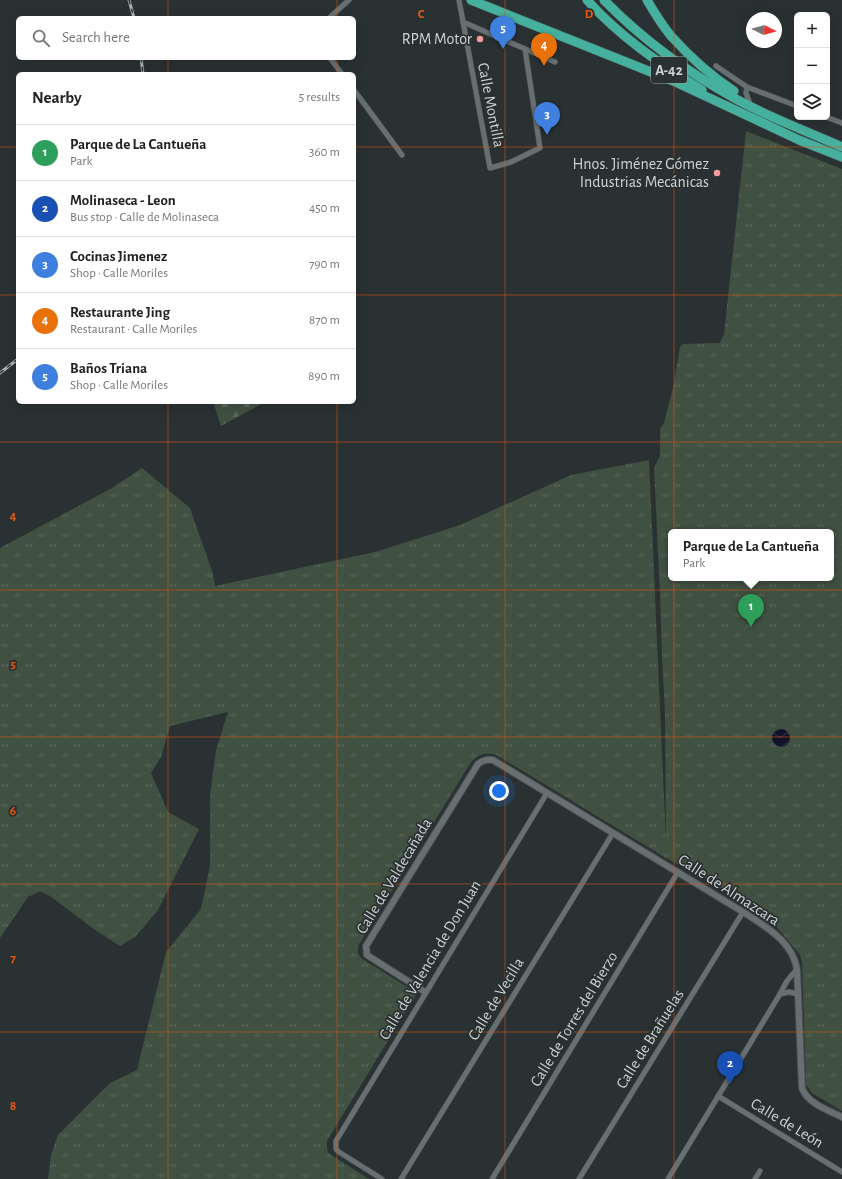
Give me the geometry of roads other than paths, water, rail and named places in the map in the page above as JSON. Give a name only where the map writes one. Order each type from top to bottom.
[{"type":"highway","points":[[471,0],[671,80],[763,123]]},
{"type":"highway","points":[[481,0],[506,10],[530,23]]},
{"type":"highway","name":"A-42","points":[[587,0],[627,39],[648,55],[708,94],[799,140],[842,157]]},
{"type":"highway","name":"A-42","points":[[604,0],[637,30],[671,57],[736,99],[842,147]]},
{"type":"highway","points":[[647,0],[670,35],[683,48],[728,87],[752,105]]},
{"type":"street","points":[[331,16],[350,0]]},
{"type":"street","name":"Calle Montilla","points":[[459,0],[490,168],[511,162],[540,148],[525,49]]},
{"type":"street","points":[[463,22],[556,62]]},
{"type":"street","points":[[332,60],[340,72]]},
{"type":"street","points":[[716,66],[747,87],[794,105]]},
{"type":"street","points":[[747,87],[746,93],[752,105]]},
{"type":"street","points":[[356,93],[402,154]]},
{"type":"street","points":[[830,118],[842,123]]},
{"type":"street","name":"Calle de Almazcara","points":[[488,759],[493,760],[678,872],[743,912],[778,936],[786,945],[795,960],[797,969],[802,1088],[808,1098],[816,1105],[842,1117]]},
{"type":"street","name":"Calle de Valdecañada","points":[[425,992],[367,955],[366,946],[478,764],[482,760],[488,759]]},
{"type":"street","name":"Calle de Valencia de Don Juan","points":[[382,1179],[339,1152],[336,1149],[336,1141],[546,793]]},
{"type":"street","name":"Calle de Vecilla","points":[[401,1179],[613,833]]},
{"type":"street","name":"Calle de Torres del Bierzo","points":[[492,1179],[678,872]]},
{"type":"street","name":"Calle de Brañuelas","points":[[579,1179],[743,912]]},
{"type":"street","points":[[668,1179],[787,981],[797,969]]},
{"type":"street","points":[[780,994],[789,992],[798,994]]},
{"type":"street","name":"Calle de León","points":[[718,1096],[842,1172]]},
{"type":"street","points":[[755,1179],[760,1171]]},
{"type":"water","points":[[781,729],[787,732],[790,738],[787,744],[781,747],[775,744],[772,738],[775,732]]},
{"type":"railway","points":[[129,0],[133,16]]},
{"type":"railway","points":[[141,60],[143,72]]},
{"type":"railway","points":[[0,373],[16,361]]},
{"type":"place","name":"RPM Motor","points":[[480,39]]},
{"type":"place","name":"Baños Triana","points":[[503,49]]},
{"type":"place","name":"Restaurante Jing","points":[[544,66]]},
{"type":"place","name":"Cocinas Jimenez","points":[[547,135]]},
{"type":"place","name":"Hnos. Jiménez Gómez Industrias Mecánicas","points":[[717,173]]},
{"type":"place","name":"Parque de La Cantueña","points":[[751,627]]},
{"type":"place","name":"Molinaseca - Leon","points":[[730,1084]]}]
